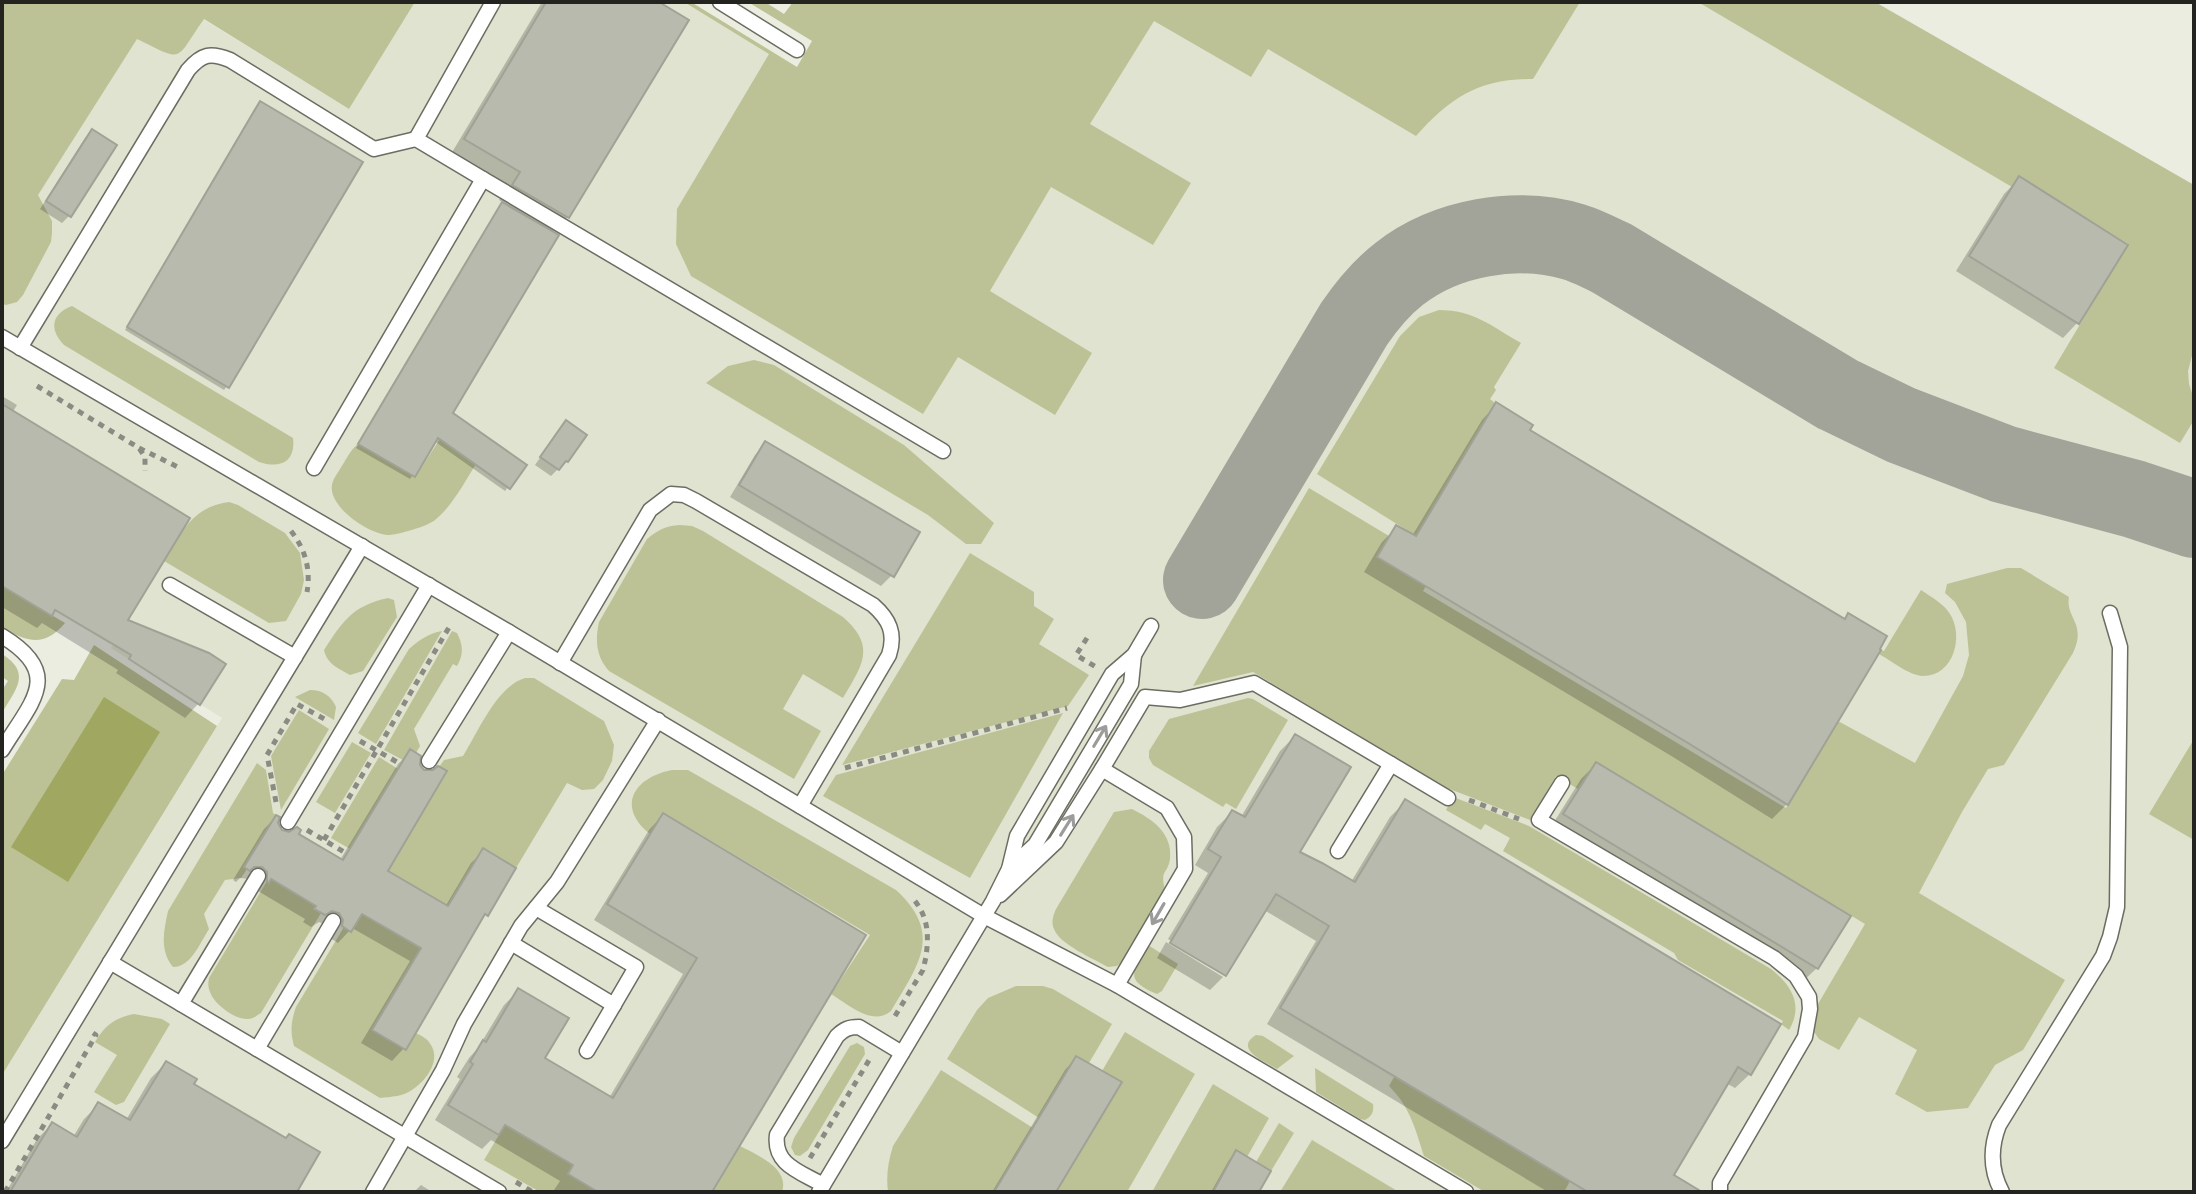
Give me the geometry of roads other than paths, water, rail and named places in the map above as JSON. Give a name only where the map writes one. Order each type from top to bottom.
[{"type":"lane","points":[[416,139],[493,2]]},
{"type":"lane","points":[[720,2],[797,50]]},
{"type":"lane","points":[[20,348],[188,70],[197,60],[218,55],[374,149],[416,139],[943,451]]},
{"type":"lane","points":[[314,468],[483,179]]},
{"type":"lane","points":[[2,337],[509,632],[984,916],[1117,985],[1466,1192]]},
{"type":"lane","points":[[560,663],[650,510],[671,494],[684,495],[873,605],[885,616],[892,629],[893,644],[800,806]]},
{"type":"lane","points":[[2,1141],[362,546]]},
{"type":"lane","points":[[170,585],[295,657]]},
{"type":"lane","points":[[296,825],[429,585]]},
{"type":"lane","points":[[2002,1192],[1992,1158],[1999,1125],[2103,956],[2117,907],[2120,647],[2110,613]]},
{"type":"lane","points":[[902,1053],[859,1027],[851,1027],[837,1036],[777,1135],[776,1146],[785,1163],[821,1188],[902,1053],[993,901],[1009,869],[1017,836],[1060,762],[1112,674],[1134,655],[1151,626]]},
{"type":"lane","points":[[429,761],[509,632]]},
{"type":"lane","points":[[2,636],[28,654],[39,684],[2,750]]},
{"type":"lane","points":[[1009,869],[1035,845],[1131,684],[1134,655]]},
{"type":"lane","points":[[993,901],[1056,842],[1145,697],[1180,700],[1254,683],[1448,798]]},
{"type":"lane","points":[[373,1192],[511,943],[557,882],[658,720]]},
{"type":"lane","points":[[1338,851],[1391,764]]},
{"type":"lane","points":[[1102,769],[1167,808],[1184,837],[1185,869],[1117,985]]},
{"type":"lane","points":[[1562,783],[1539,820],[1774,958],[1804,986],[1809,997],[1805,1037],[1720,1183],[1720,1192]]},
{"type":"lane","points":[[181,1004],[258,876]]},
{"type":"lane","points":[[536,908],[636,967],[587,1051]]},
{"type":"lane","points":[[257,1049],[333,921]]},
{"type":"lane","points":[[511,943],[614,1005]]},
{"type":"lane","points":[[110,962],[499,1192]]}]
